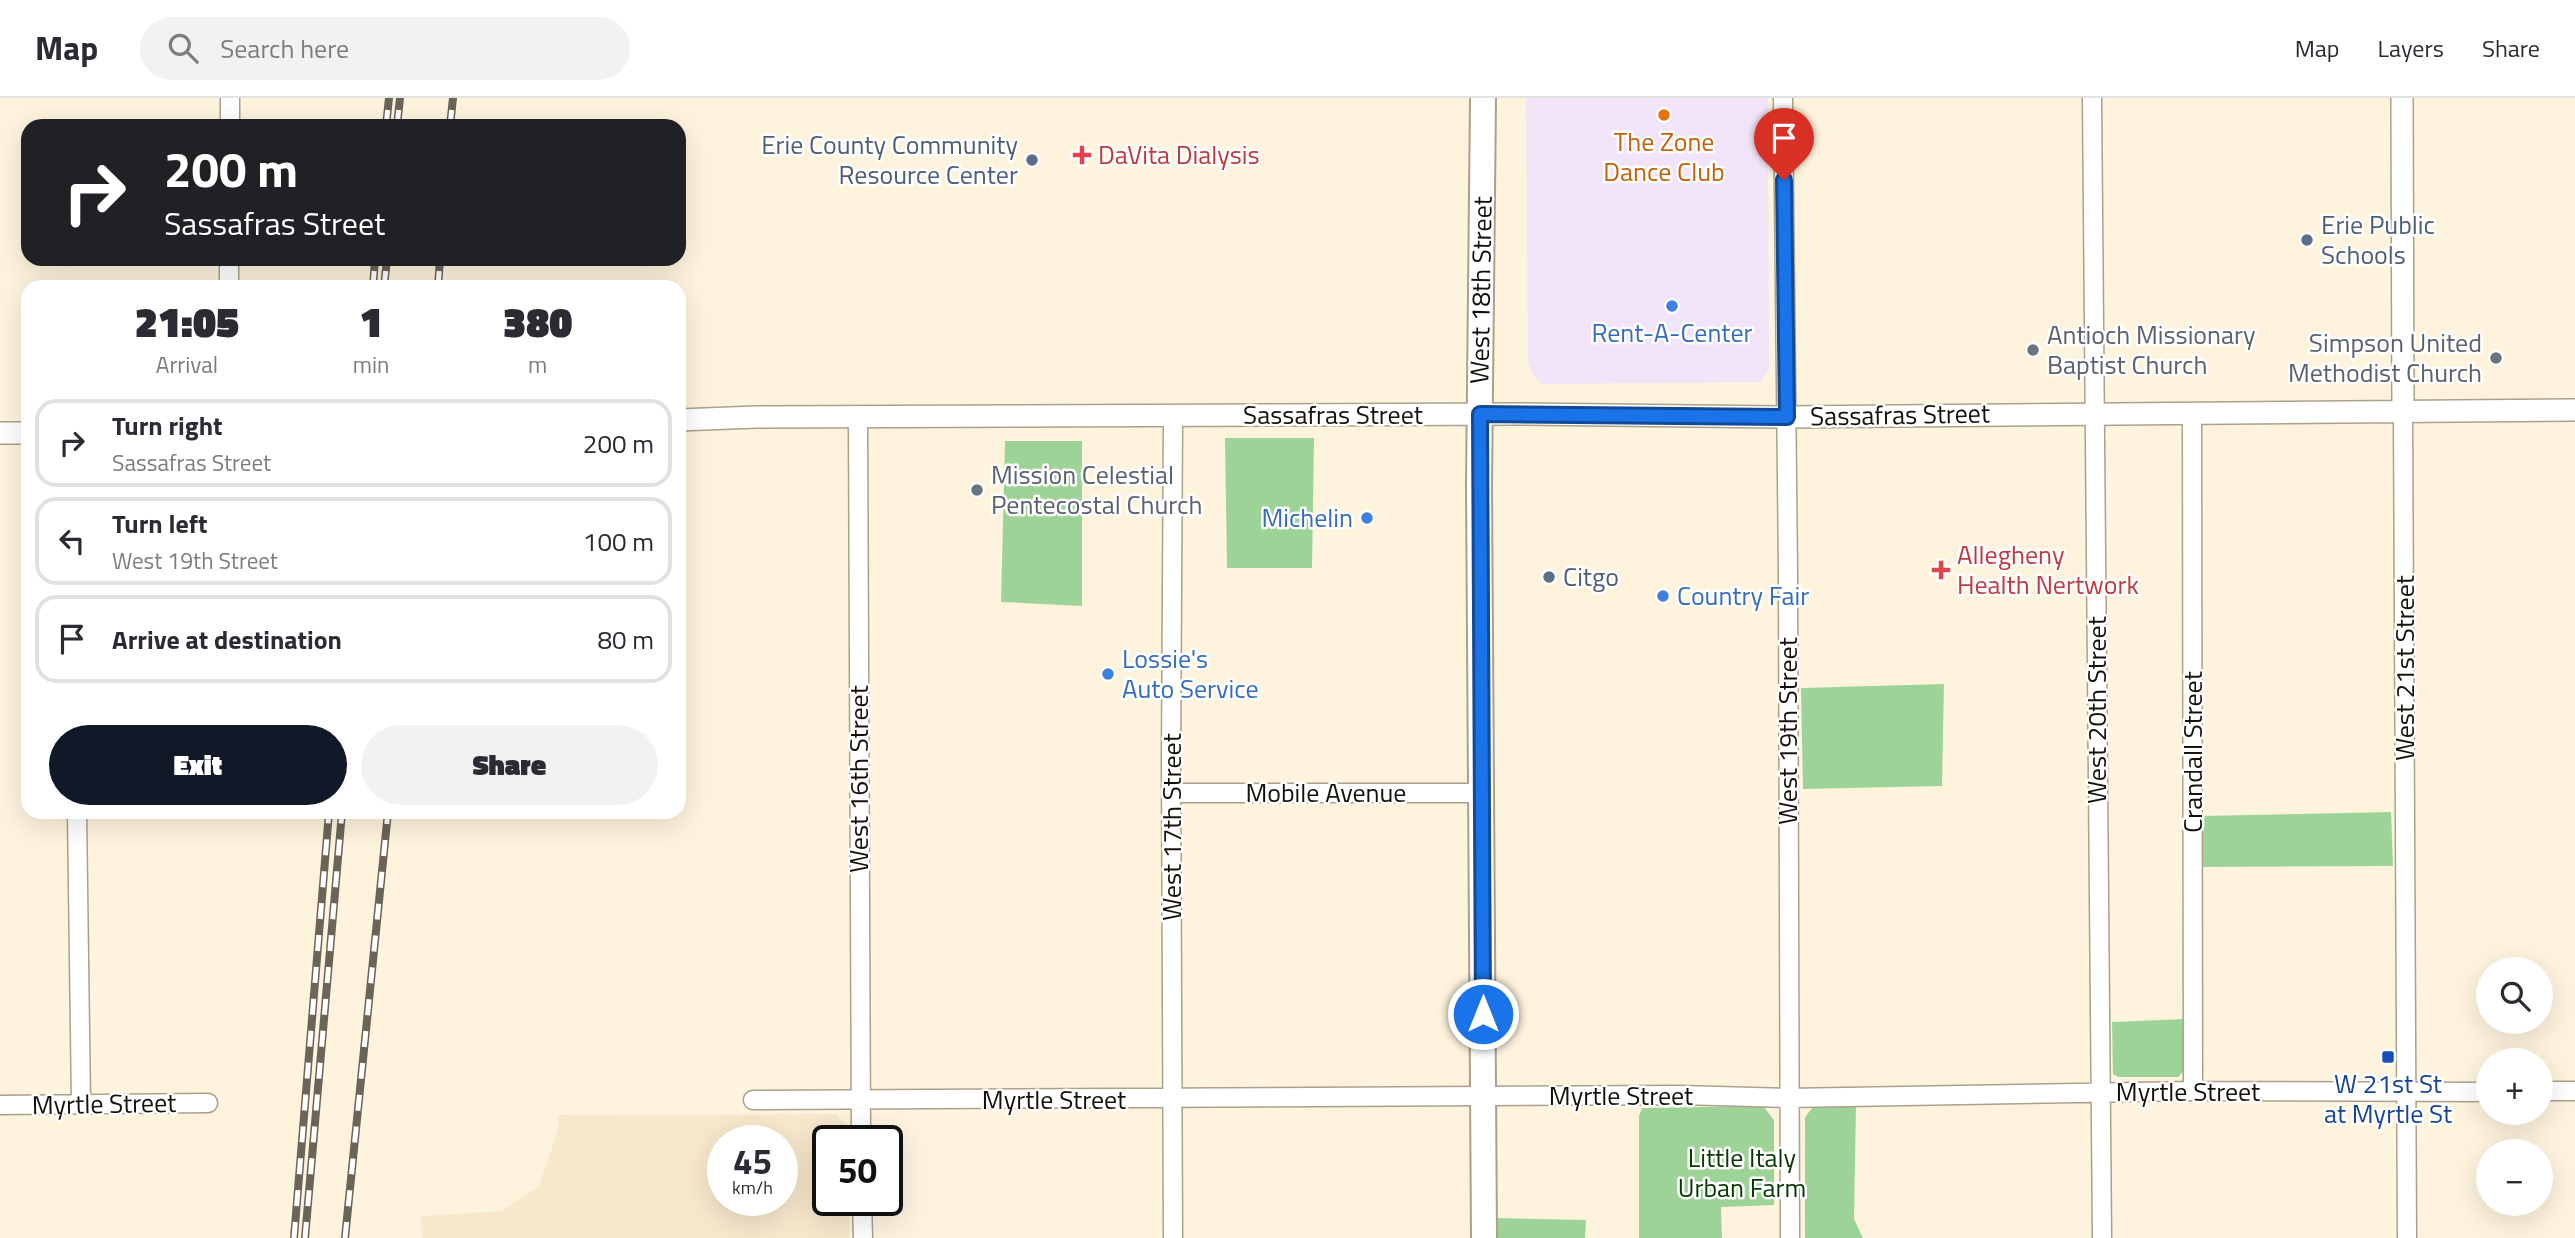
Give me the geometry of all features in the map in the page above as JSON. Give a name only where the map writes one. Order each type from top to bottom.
[{"type":"main road","name":"West 18th Street","points":[[1483,98],[1480,414],[1484,1238]]},
{"type":"street","points":[[230,98],[230,119]]},
{"type":"street","name":"West 19th Street","points":[[1783,98],[1790,1238]]},
{"type":"street","name":"West 20th Street","points":[[2092,98],[2102,1238]]},
{"type":"street","name":"West 21st Street","points":[[2402,98],[2407,1238]]},
{"type":"street","name":"Sassafras Street","points":[[686,420],[1480,414],[1787,417],[2575,410]]},
{"type":"street","name":"Crandall Street","points":[[2192,414],[2193,1091]]},
{"type":"street","name":"West 16th Street","points":[[858,417],[861,1125]]},
{"type":"street","name":"West 17th Street","points":[[1173,417],[1173,1238]]},
{"type":"street","points":[[0,433],[21,433]]},
{"type":"street","name":"Mobile Avenue","points":[[1171,793],[1482,793]]},
{"type":"street","points":[[77,819],[81,1104]]},
{"type":"street","name":"Myrtle Street","points":[[753,1100],[1681,1096],[1788,1098],[2193,1091],[2476,1091]]},
{"type":"street","points":[[2553,1091],[2575,1091]]},
{"type":"street","name":"Myrtle Street","points":[[0,1105],[208,1103]]},
{"type":"street","points":[[862,1216],[863,1238]]},
{"type":"shaded area","points":[[1526,98],[1768,98],[1769,368],[1761,382],[1542,384],[1533,375],[1528,363]]},
{"type":"shaded area","points":[[836,1114],[847,1125],[812,1125],[812,1216],[849,1216],[849,1238],[422,1238],[421,1216],[502,1211],[539,1186],[559,1127],[558,1115]]},
{"type":"green space","points":[[1225,438],[1314,438],[1312,568],[1227,568]]},
{"type":"green space","points":[[1005,441],[1082,441],[1082,606],[1001,602]]},
{"type":"green space","points":[[1944,684],[1942,786],[1803,789],[1801,688]]},
{"type":"green space","points":[[2391,812],[2393,866],[2201,867],[2201,816]]},
{"type":"green space","points":[[2185,1019],[2185,1070],[2178,1077],[2118,1077],[2113,1074],[2112,1022]]},
{"type":"green space","points":[[1856,1105],[1854,1219],[1863,1238],[1805,1238],[1805,1117],[1813,1107]]},
{"type":"green space","name":"Little Italy Urban Farm","points":[[1764,1107],[1774,1120],[1774,1205],[1721,1207],[1722,1238],[1639,1238],[1639,1116],[1642,1108]]},
{"type":"green space","points":[[1494,1218],[1586,1220],[1585,1238],[1495,1238]]},
{"type":"railway","points":[[387,119],[389,98]]},
{"type":"railway","points":[[398,119],[400,98]]},
{"type":"railway","points":[[451,119],[453,98]]},
{"type":"railway","points":[[374,266],[374,280]]},
{"type":"railway","points":[[385,280],[386,266]]},
{"type":"railway","points":[[438,280],[440,266]]},
{"type":"railway","points":[[294,1238],[328,819]]},
{"type":"railway","points":[[305,1238],[341,819]]},
{"type":"railway","points":[[345,1238],[387,819]]},
{"type":"place","name":"The Zone Dance Club","points":[[1664,115]]},
{"type":"place","name":"DaVita Dialysis","points":[[1082,155]]},
{"type":"place","name":"Erie County Community Resource Center","points":[[1032,160]]},
{"type":"place","name":"Erie Public Schools","points":[[2307,240]]},
{"type":"place","name":"Rent-A-Center","points":[[1672,306]]},
{"type":"place","name":"Antioch Missionary Baptist Church","points":[[2033,350]]},
{"type":"place","name":"Simpson United Methodist Church","points":[[2496,358]]},
{"type":"place","name":"Mission Celestial Pentecostal Church","points":[[977,490]]},
{"type":"place","name":"Michelin","points":[[1367,518]]},
{"type":"place","name":"Allegheny Health Nertwork","points":[[1941,570]]},
{"type":"place","name":"Citgo","points":[[1549,577]]},
{"type":"place","name":"Country Fair","points":[[1663,596]]},
{"type":"place","name":"Lossie's Auto Service","points":[[1108,674]]},
{"type":"place","name":"W 21st St at Myrtle St","points":[[2388,1057]]},
{"type":"route","points":[[1483,1014],[1480,414],[1787,417],[1784,180]]}]
